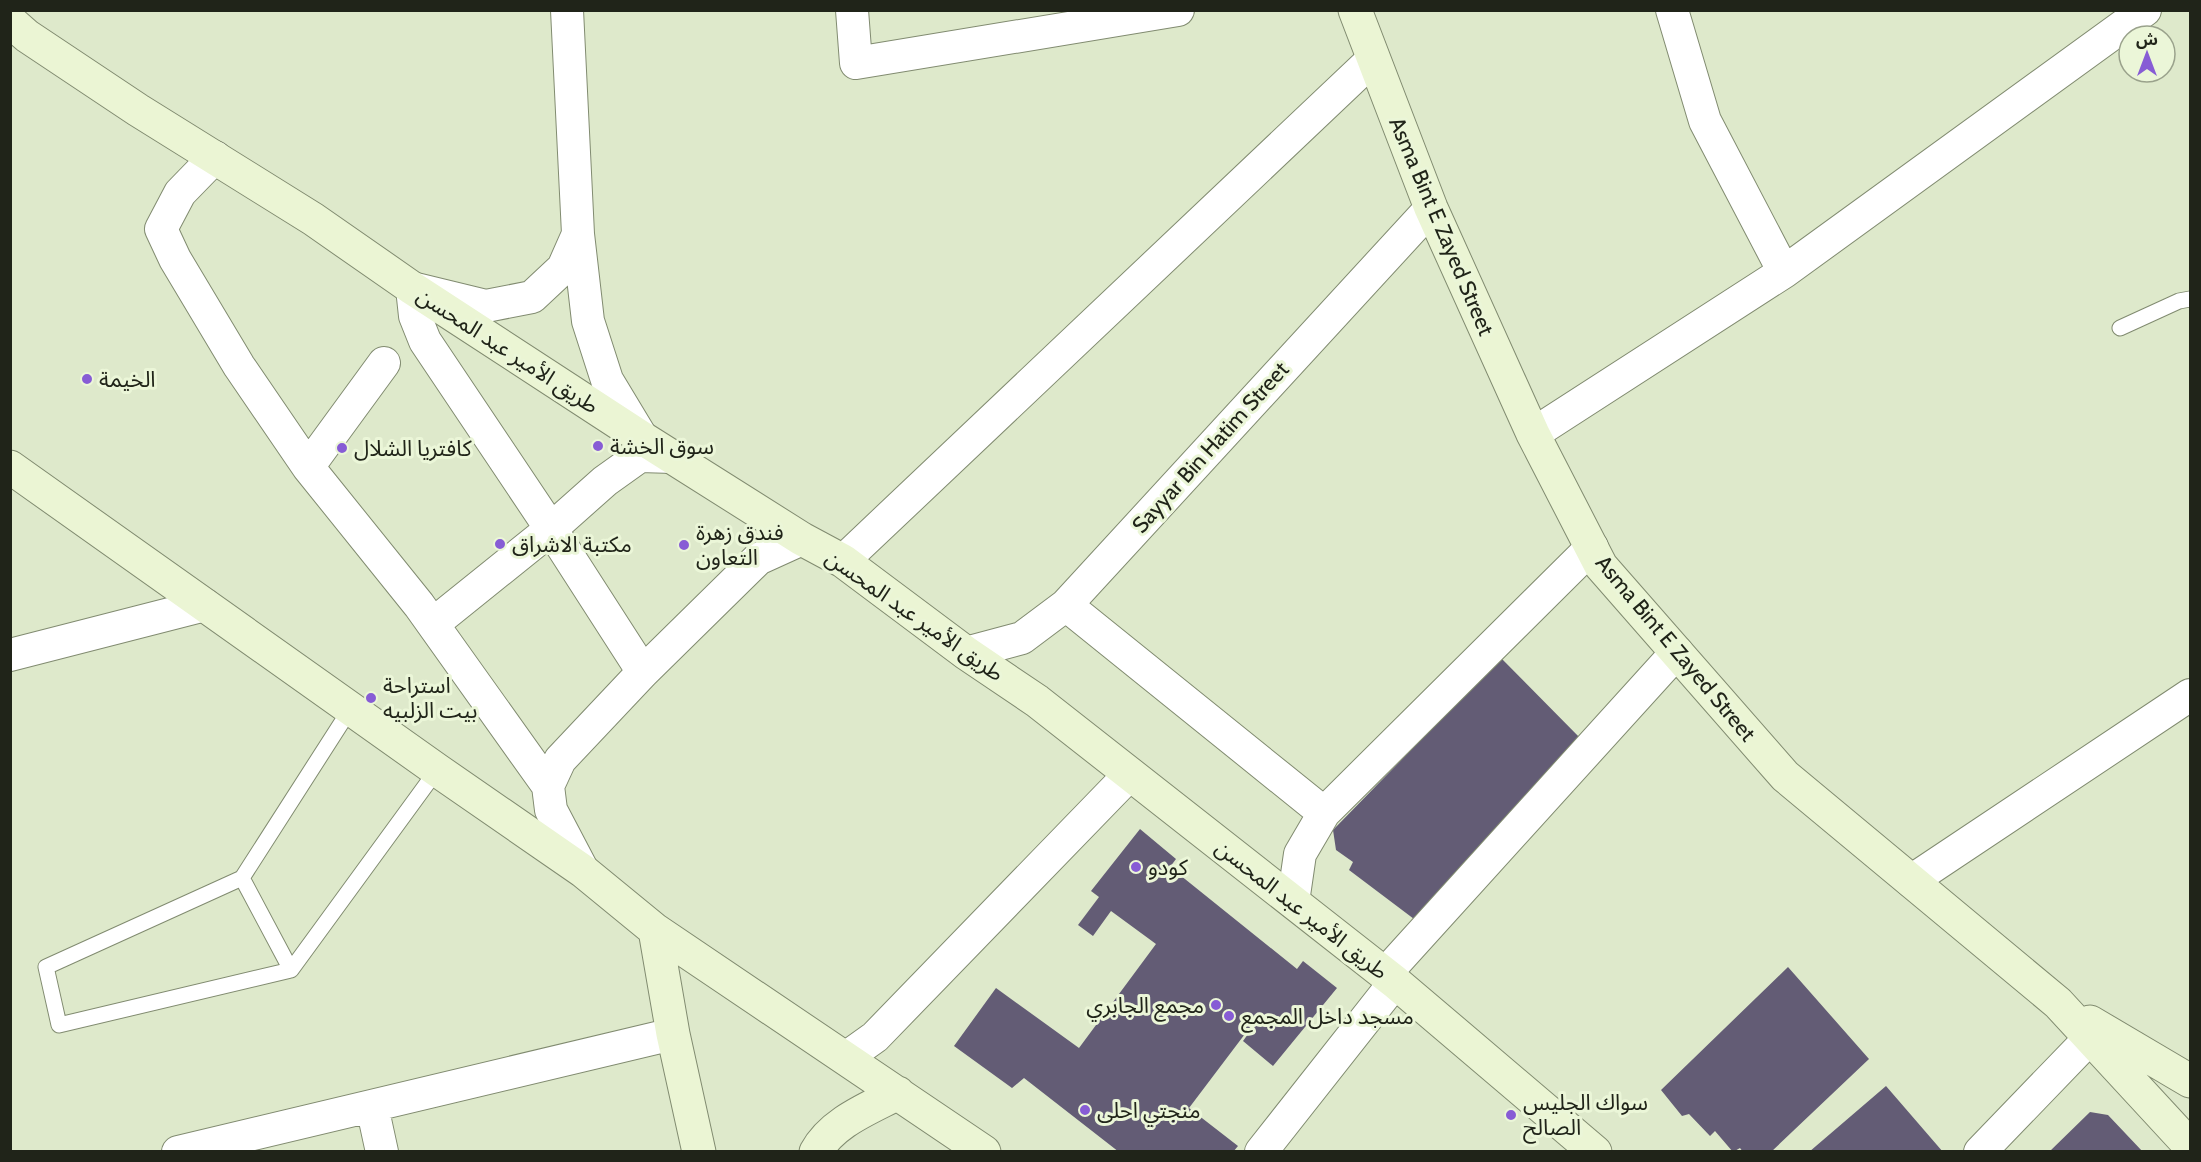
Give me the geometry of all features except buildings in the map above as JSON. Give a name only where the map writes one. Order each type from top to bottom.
[{"type":"main road","name":"Asma Bint E Zayed Street","points":[[1355,10],[1431,208],[1533,434],[1601,566],[1785,776],[2058,1002],[2190,1146]]},
{"type":"main road","name":"طريق الأمير عبد المحسن","points":[[10,21],[27,36],[101,85],[313,219],[412,288],[642,438],[802,539],[843,561],[966,653],[1037,700],[1390,978],[1595,1152]]},
{"type":"main road","points":[[10,467],[583,871],[655,930],[984,1152]]},
{"type":"main road","points":[[655,930],[673,1034],[699,1152]]},
{"type":"main road","points":[[2058,1002],[2190,1081]]},
{"type":"main road","points":[[816,1152],[820,1144],[847,1120],[898,1093]]},
{"type":"street","points":[[567,10],[578,234],[588,321],[607,380],[642,438]]},
{"type":"street","points":[[852,10],[856,63],[1178,10]]},
{"type":"street","points":[[1672,10],[1705,121],[1784,272]]},
{"type":"street","points":[[1533,434],[1784,272],[2145,10]]},
{"type":"street","points":[[843,561],[1373,58]]},
{"type":"street","points":[[215,157],[180,193],[161,229],[175,259],[239,366],[308,467],[433,624],[548,786],[551,810],[583,871]]},
{"type":"street","name":"Sayyar Bin Hatim Street","points":[[966,653],[1022,638],[1066,605],[1431,208]]},
{"type":"street","points":[[578,234],[563,268],[532,297],[486,306],[412,288],[415,316],[425,341],[551,529],[643,672]]},
{"type":"street","points":[[308,467],[384,363]]},
{"type":"street","points":[[433,624],[551,529],[605,481],[640,456],[673,457]]},
{"type":"street","points":[[548,786],[560,760],[643,672],[758,560],[802,539]]},
{"type":"street","points":[[1293,902],[1300,854],[1324,813],[1592,547]]},
{"type":"street","points":[[10,655],[206,605]]},
{"type":"street","points":[[1066,605],[1324,813]]},
{"type":"street","points":[[1261,1152],[1390,978],[1677,652]]},
{"type":"street","points":[[1911,881],[2190,695]]},
{"type":"street","points":[[847,1058],[874,1037],[1130,774]]},
{"type":"street","points":[[178,1152],[244,1144],[372,1106],[673,1034]]},
{"type":"street","points":[[1980,1152],[2090,1038]]},
{"type":"street","points":[[372,1106],[382,1152]]},
{"type":"lane","points":[[2120,328],[2179,301],[2190,299]]},
{"type":"lane","points":[[351,708],[242,878],[46,967],[59,1025],[291,970],[437,770]]},
{"type":"lane","points":[[242,878],[291,970]]},
{"type":"place","name":"الخيمة","points":[[87,379]]},
{"type":"place","name":"سوق الخشة","points":[[598,446]]},
{"type":"place","name":"كافتريا الشلال","points":[[342,448]]},
{"type":"place","name":"مكتبة الاشراق","points":[[500,544]]},
{"type":"place","name":"فندق زهرة التعاون","points":[[684,545]]},
{"type":"place","name":"استراحة بيت الزلبيه","points":[[371,698]]},
{"type":"place","name":"كودو","points":[[1136,867]]},
{"type":"place","name":"مجمع الجابري","points":[[1216,1005]]},
{"type":"place","name":"مسجد داخل المجمع","points":[[1229,1016]]},
{"type":"place","name":"منجتي احلى","points":[[1085,1110]]},
{"type":"place","name":"سواك الجليس الصالح","points":[[1511,1115]]}]
